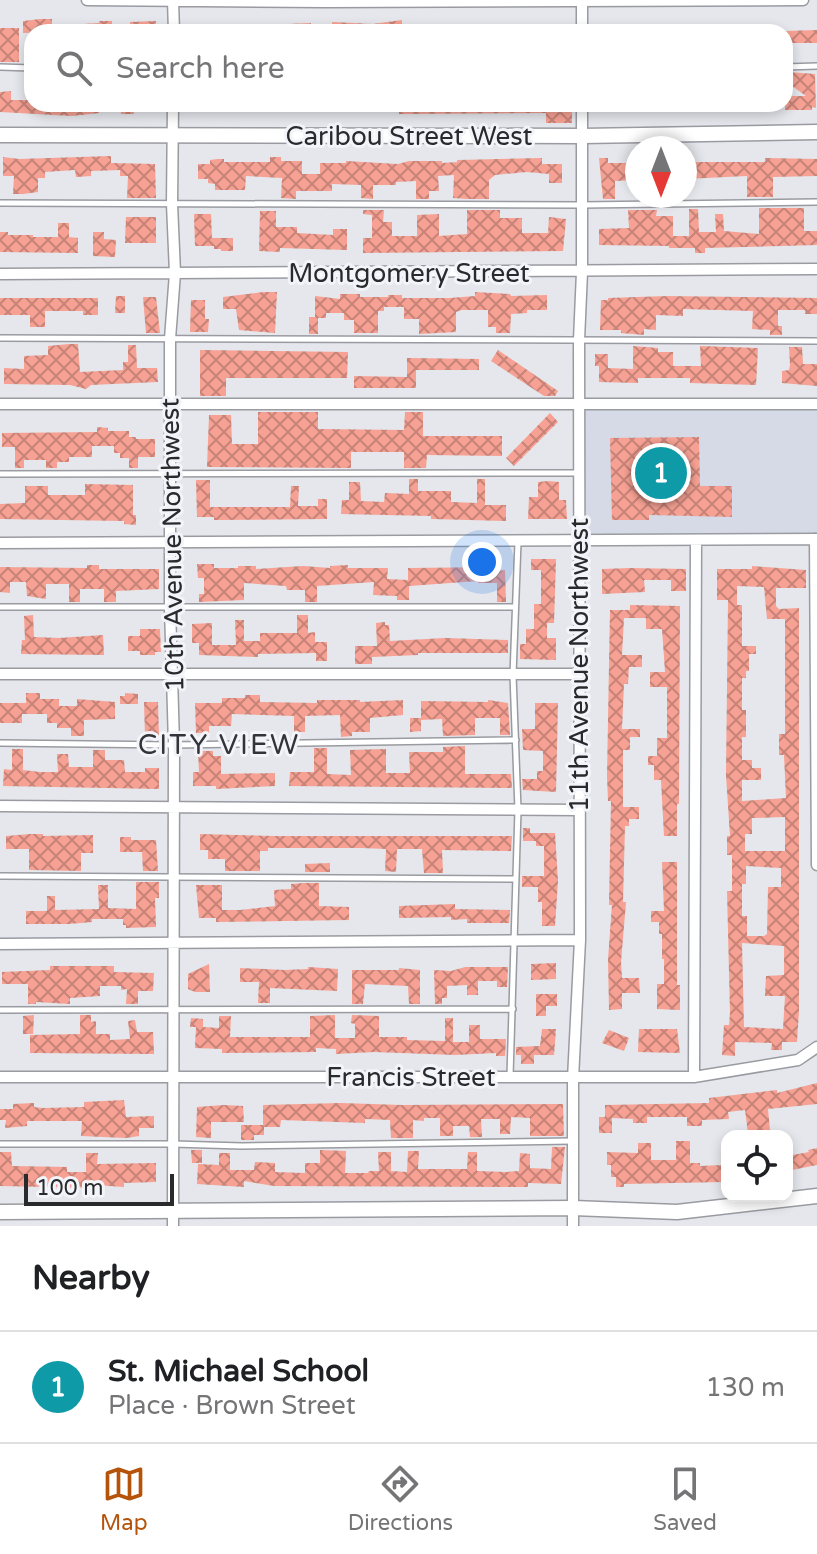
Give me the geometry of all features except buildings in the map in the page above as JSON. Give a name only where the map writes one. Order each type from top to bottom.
[{"type":"street","points":[[87,0],[803,0]]},
{"type":"street","points":[[173,0],[174,24]]},
{"type":"street","points":[[582,1],[582,24]]},
{"type":"street","name":"10th Avenue Northwest","points":[[173,112],[175,273],[170,339],[170,607],[174,745],[173,1219]]},
{"type":"street","name":"11th Avenue Northwest","points":[[573,1226],[573,1079],[580,940],[578,674],[581,542],[578,473],[582,112]]},
{"type":"street","name":"Caribou Street West","points":[[0,135],[582,136],[817,132]]},
{"type":"street","name":"Montgomery Street","points":[[0,274],[817,269]]},
{"type":"street","points":[[0,404],[817,404]]},
{"type":"street","points":[[0,543],[816,539],[817,865]]},
{"type":"street","points":[[694,1077],[696,540]]},
{"type":"street","points":[[0,674],[578,674]]},
{"type":"street","points":[[0,806],[578,810]]},
{"type":"street","points":[[0,944],[580,940]]},
{"type":"street","name":"Francis Street","points":[[0,1077],[694,1077],[798,1060],[817,1047]]},
{"type":"street","points":[[0,1212],[173,1219],[573,1208],[677,1212],[817,1196]]},
{"type":"lane","points":[[793,67],[817,66]]},
{"type":"lane","points":[[0,67],[24,68]]},
{"type":"lane","points":[[0,203],[581,205],[817,202]]},
{"type":"lane","points":[[0,338],[817,341]]},
{"type":"lane","points":[[0,474],[578,473]]},
{"type":"lane","points":[[510,1078],[518,810],[513,675],[518,541]]},
{"type":"lane","points":[[0,607],[514,607]]},
{"type":"lane","points":[[0,743],[174,745],[516,740]]},
{"type":"lane","points":[[0,876],[516,879]]},
{"type":"lane","points":[[0,1010],[513,1009]]},
{"type":"lane","points":[[0,1144],[242,1146],[573,1141]]},
{"type":"shaded area","points":[[580,403],[817,404],[817,539],[581,542]]},
{"type":"place","name":"St. Michael School","points":[[661,473]]},
{"type":"district","name":"CITY VIEW","points":[[219,744]]}]
